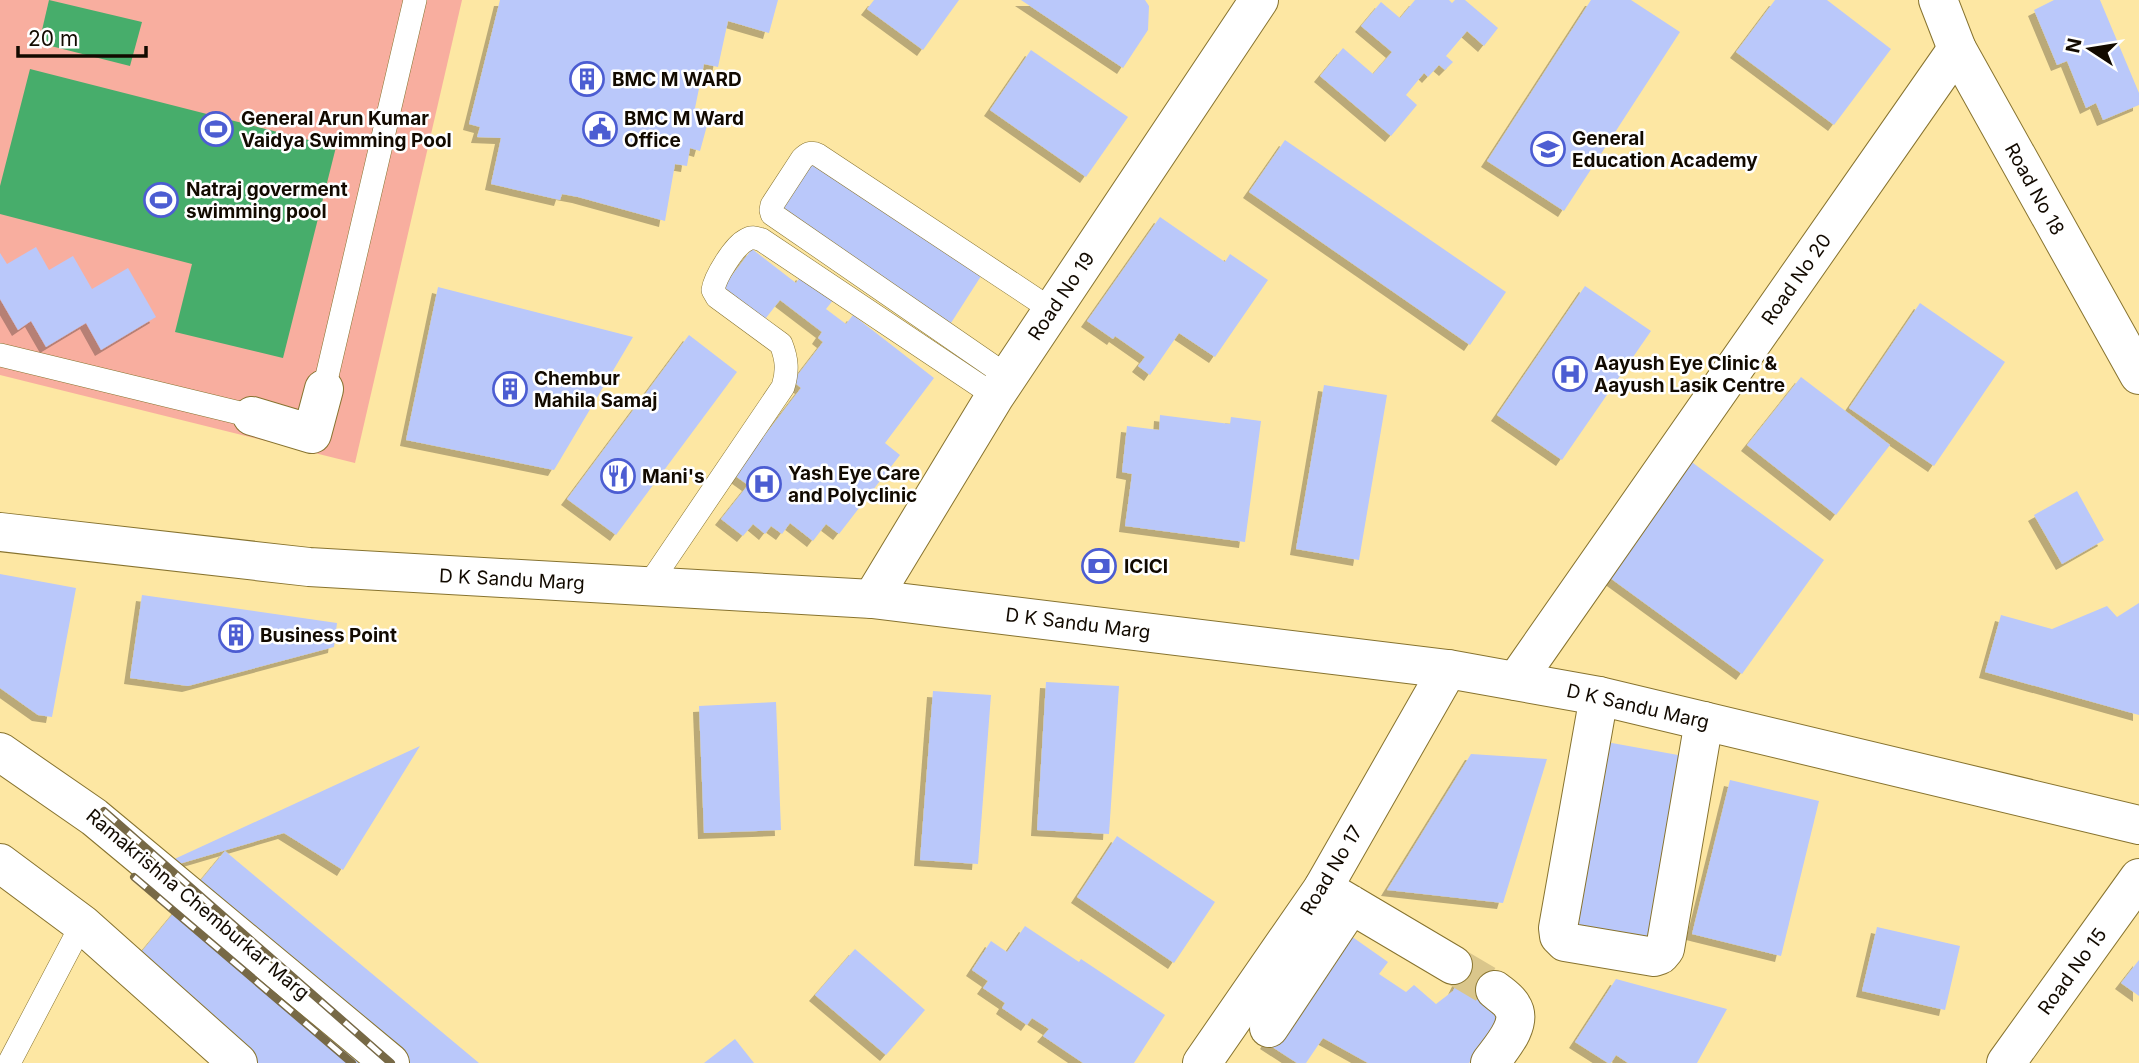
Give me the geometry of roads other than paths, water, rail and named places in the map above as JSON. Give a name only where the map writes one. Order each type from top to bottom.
[{"type":"street","name":"Road No 18","points":[[1938,0],[1957,49],[2139,375]]},
{"type":"street","name":"Road No 19","points":[[872,599],[1001,386],[1255,2]]},
{"type":"street","name":"Road No 20","points":[[1516,681],[1957,49]]},
{"type":"street","points":[[252,416],[312,434],[324,389]]},
{"type":"street","name":"D K Sandu Marg","points":[[0,532],[309,568],[872,599],[1448,669],[1599,696],[2139,825]]},
{"type":"street","name":"Road No 17","points":[[1202,1063],[1293,961],[1337,896],[1448,669]]},
{"type":"street","points":[[1599,696],[1558,928],[1559,936],[1565,942],[1654,957],[1665,949],[1704,721]]},
{"type":"street","name":"Ramakrishna Chemburkar Marg","points":[[0,752],[94,817],[390,1063]]},
{"type":"street","points":[[0,863],[82,924],[238,1063]]},
{"type":"street","name":"Road No 15","points":[[2006,1063],[2139,878]]},
{"type":"street","points":[[1337,896],[1453,965]]},
{"type":"street","points":[[1269,1028],[1293,961]]},
{"type":"street","points":[[1490,1063],[1507,1040],[1516,1013],[1512,1004],[1495,990]]},
{"type":"lane","points":[[324,389],[415,0]]},
{"type":"lane","points":[[1001,386],[772,214],[772,205],[802,159],[808,154],[818,155],[1052,310]]},
{"type":"lane","points":[[648,586],[783,387],[787,373],[786,355],[781,344],[717,297],[713,290],[717,276],[748,238],[762,240],[1001,386]]},
{"type":"lane","points":[[0,355],[252,416]]},
{"type":"lane","points":[[9,1063],[82,924]]},
{"type":"tunnel","points":[[1453,965],[1495,990]]},
{"type":"railway","points":[[104,811],[391,1063]]},
{"type":"railway","points":[[134,877],[352,1063]]},
{"type":"place","name":"BMC M WARD","points":[[587,79]]},
{"type":"place","name":"General Arun Kumar Vaidya Swimming Pool","points":[[216,129]]},
{"type":"place","name":"BMC M Ward Office","points":[[600,129]]},
{"type":"place","name":"General Education Academy","points":[[1548,149]]},
{"type":"place","name":"Natraj goverment swimming pool","points":[[161,200]]},
{"type":"place","name":"Aayush Eye Clinic & Aayush Lasik Centre","points":[[1570,374]]},
{"type":"place","name":"Chembur Mahila Samaj","points":[[510,389]]},
{"type":"place","name":"Mani's","points":[[618,476]]},
{"type":"place","name":"Yash Eye Care and Polyclinic","points":[[764,484]]},
{"type":"place","name":"ICICI","points":[[1099,566]]},
{"type":"place","name":"Business Point","points":[[236,635]]}]
